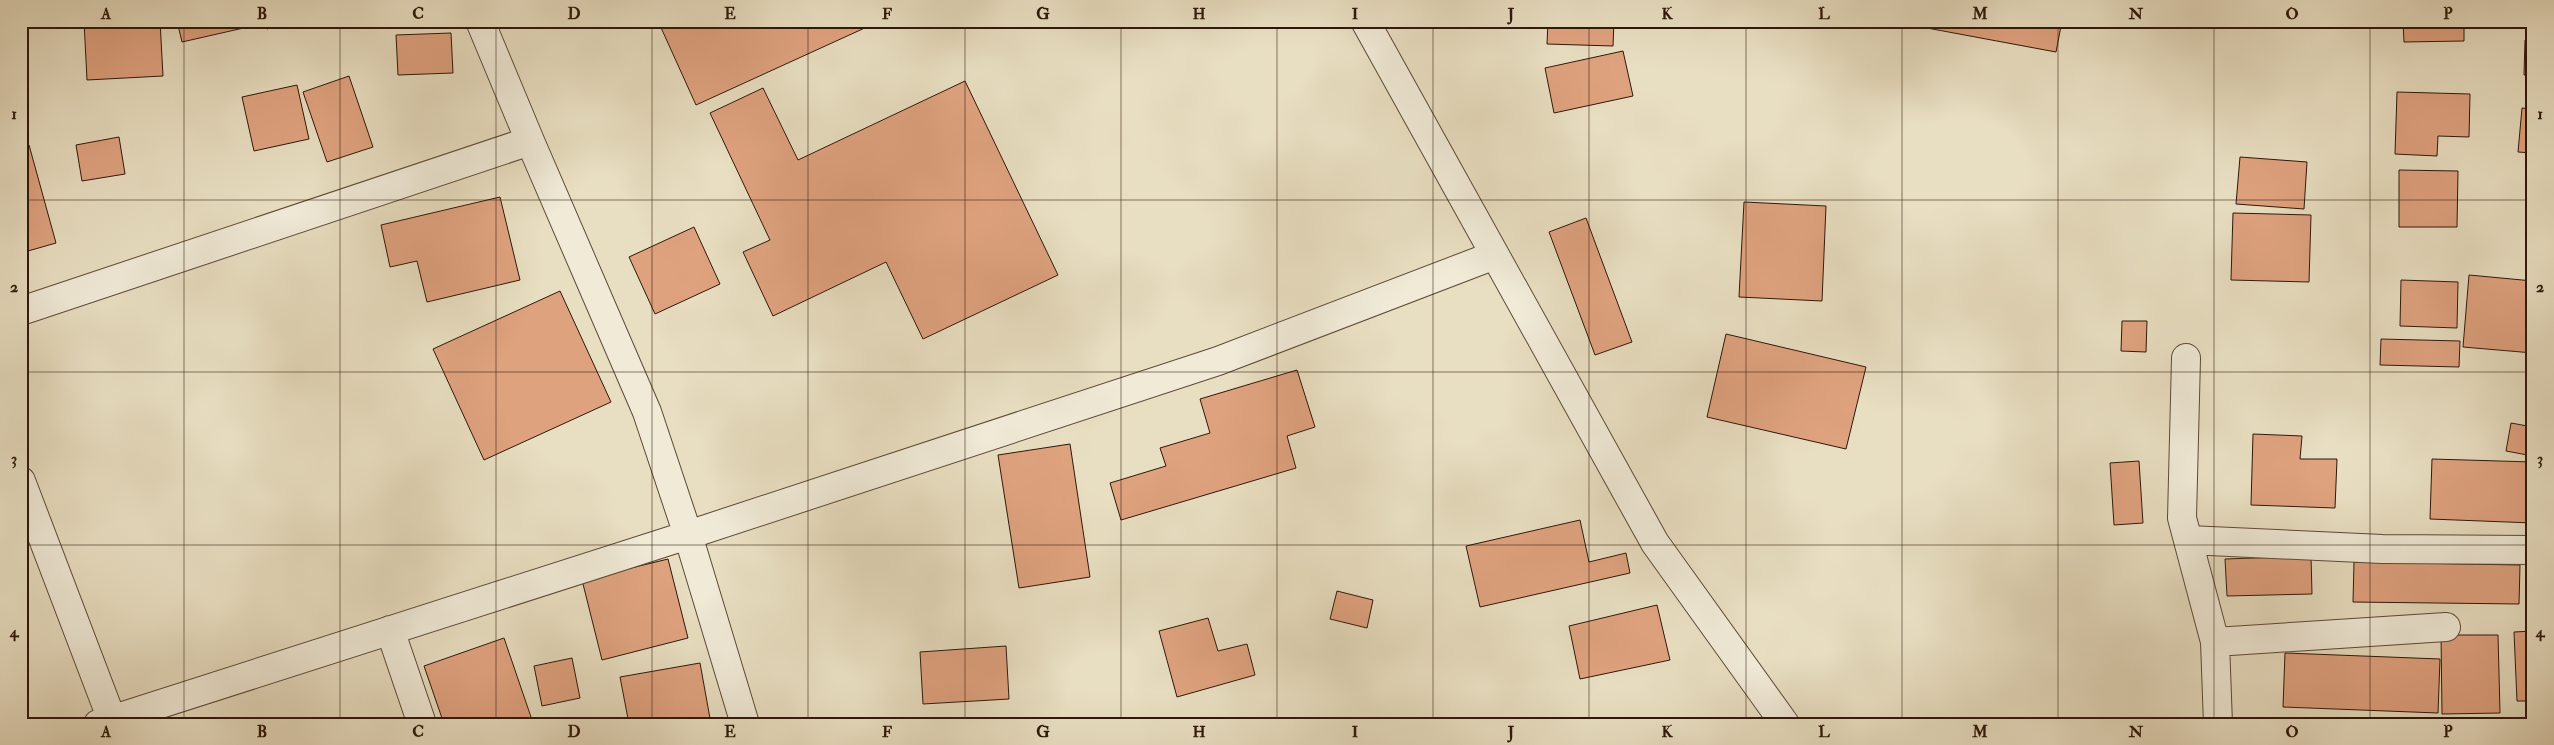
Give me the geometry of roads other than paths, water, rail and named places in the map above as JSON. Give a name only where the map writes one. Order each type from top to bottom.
[{"type":"street","points":[[480,21],[647,412],[688,535],[745,724]]},
{"type":"street","points":[[1365,21],[1655,544],[1785,724]]},
{"type":"street","points":[[21,311],[530,141]]},
{"type":"street","points":[[21,480],[105,722],[688,535],[1218,361],[1495,255]]},
{"type":"street","points":[[2186,358],[2182,518],[2215,642],[2218,724]]},
{"type":"street","points":[[2188,540],[2382,549],[2533,550]]},
{"type":"street","points":[[2215,642],[2446,627]]},
{"type":"street","points":[[390,630],[422,724]]}]
